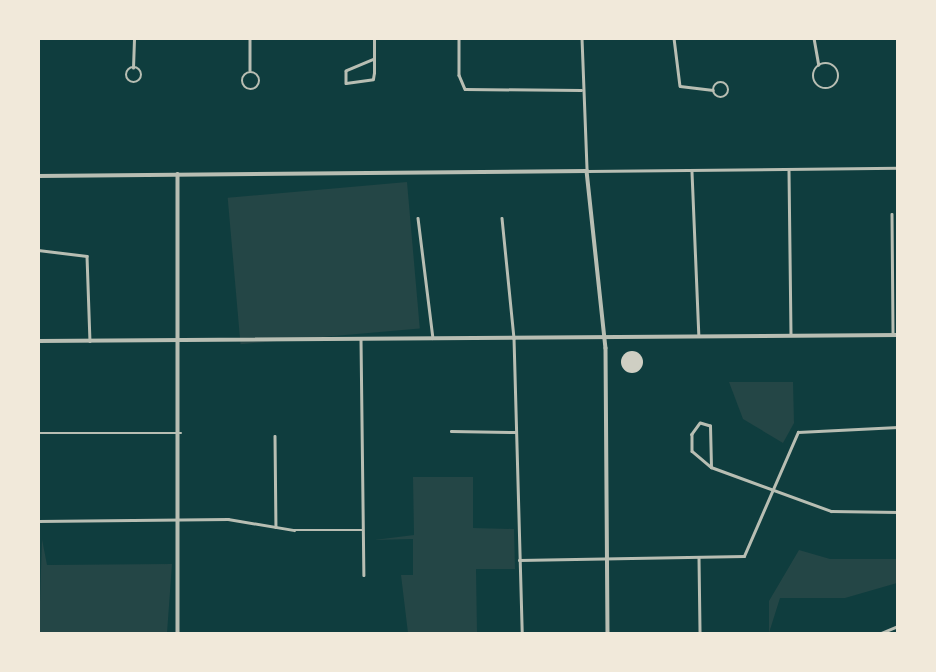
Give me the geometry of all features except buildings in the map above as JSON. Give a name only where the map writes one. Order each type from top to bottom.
[{"type":"street","points":[[133,68],[126,74],[133,83],[142,77],[133,68],[134,38]]},
{"type":"street","points":[[250,38],[250,72],[241,81],[253,90],[260,80],[250,72]]},
{"type":"street","points":[[374,38],[374,59],[373,79],[345,83],[346,71],[374,59]]},
{"type":"street","points":[[459,38],[459,75],[466,89],[582,90]]},
{"type":"street","points":[[582,38],[587,171],[605,337],[608,634]]},
{"type":"street","points":[[674,38],[680,86],[713,90],[720,98],[730,90],[720,82],[713,90]]},
{"type":"street","points":[[814,38],[819,65],[814,83],[830,89],[838,71],[819,65]]},
{"type":"street","points":[[38,176],[898,168]]},
{"type":"street","points":[[789,169],[791,335]]},
{"type":"street","points":[[692,170],[699,336]]},
{"type":"street","points":[[177,174],[181,433],[178,634]]},
{"type":"street","points":[[38,341],[895,335],[892,214]]},
{"type":"street","points":[[418,218],[433,338]]},
{"type":"street","points":[[502,218],[514,338],[522,631]]},
{"type":"street","points":[[38,250],[87,256],[90,341]]},
{"type":"street","points":[[361,339],[364,575]]},
{"type":"street","points":[[711,467],[710,426],[700,423],[692,434],[692,451],[711,467],[843,513],[898,512]]},
{"type":"street","points":[[519,560],[699,558],[748,553],[802,429],[898,427]]},
{"type":"street","points":[[451,432],[516,432]]},
{"type":"street","points":[[38,433],[181,433]]},
{"type":"street","points":[[275,436],[276,527]]},
{"type":"street","points":[[38,521],[181,520],[363,530]]},
{"type":"street","points":[[699,558],[700,634]]},
{"type":"street","points":[[879,634],[898,626]]},
{"type":"shaded area","points":[[407,182],[420,328],[240,344],[228,198]]},
{"type":"shaded area","points":[[729,382],[793,382],[794,423],[783,443],[743,419]]},
{"type":"shaded area","points":[[413,477],[473,477],[473,528],[514,529],[515,569],[476,569],[477,633],[408,633],[401,575],[413,575],[413,539],[374,540],[414,535]]},
{"type":"shaded area","points":[[42,539],[47,565],[172,564],[167,633],[39,633]]},
{"type":"shaded area","points":[[799,550],[830,559],[897,559],[897,583],[845,598],[780,598],[769,633],[769,601]]}]
